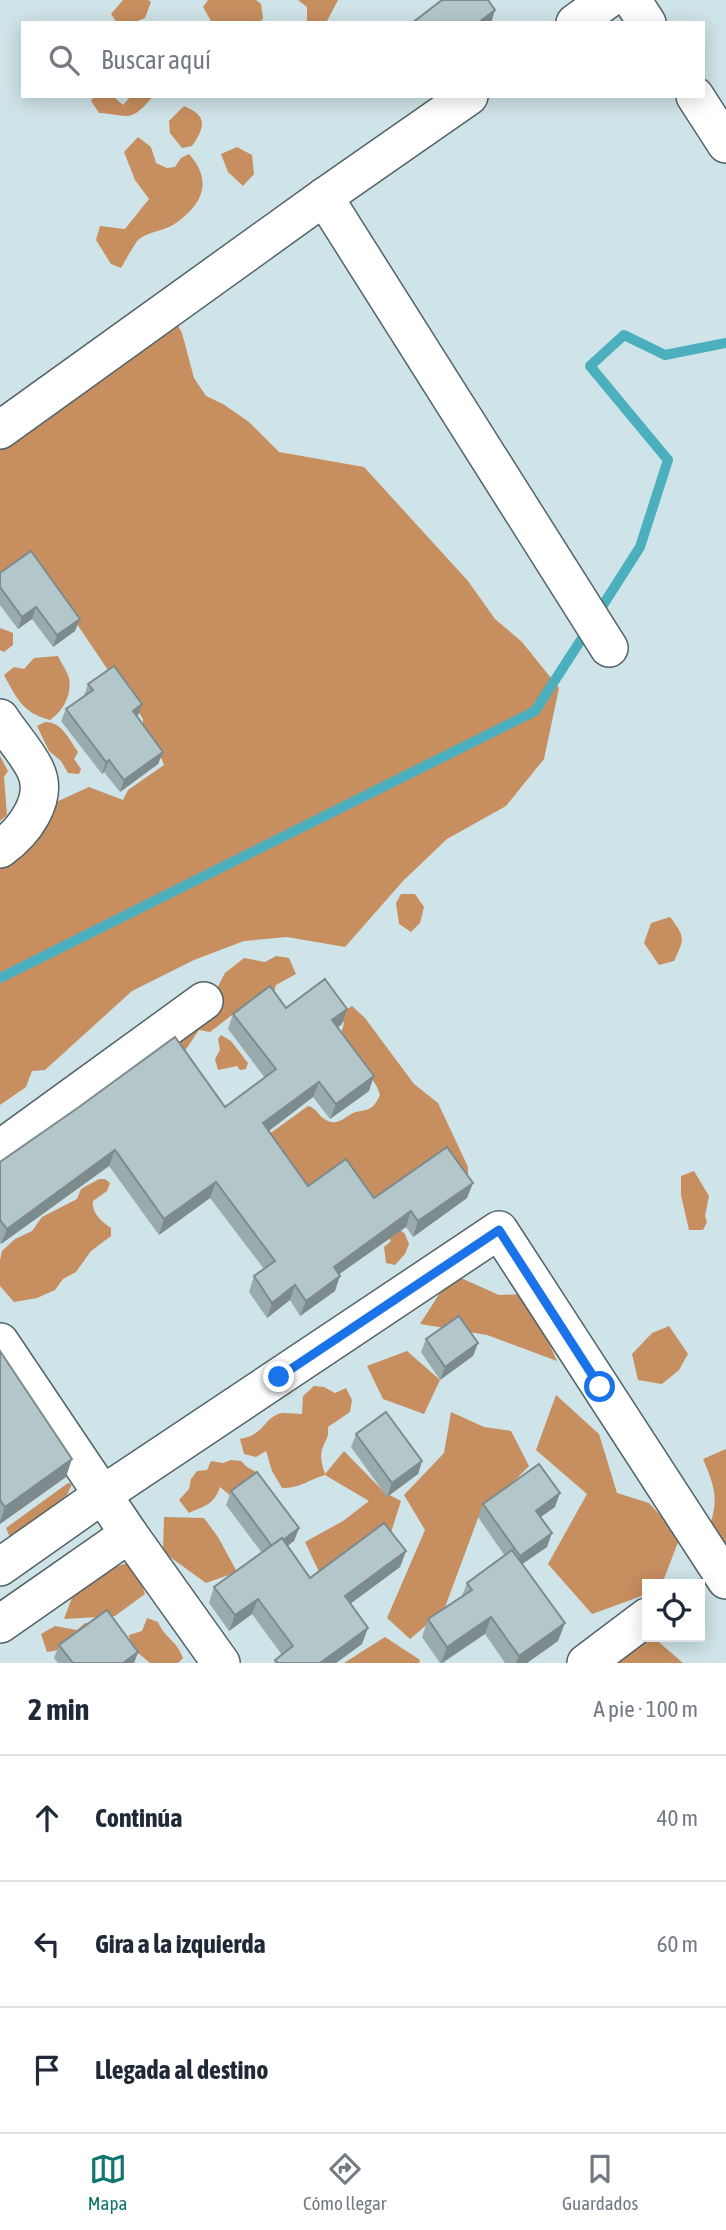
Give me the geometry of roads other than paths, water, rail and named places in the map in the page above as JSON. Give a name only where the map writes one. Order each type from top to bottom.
[{"type":"street","points":[[632,0],[646,21]]},
{"type":"street","points":[[0,430],[466,98]]},
{"type":"street","points":[[696,98],[726,144]]},
{"type":"street","points":[[324,197],[610,648]]},
{"type":"street","points":[[0,718],[36,771],[39,795],[25,824],[14,839],[0,849]]},
{"type":"street","points":[[0,1149],[204,1001]]},
{"type":"street","points":[[0,1567],[102,1495],[499,1230],[711,1577]]},
{"type":"street","points":[[0,1342],[102,1495],[221,1663]]},
{"type":"street","points":[[0,1624],[129,1534]]},
{"type":"street","points":[[586,1663],[642,1621]]},
{"type":"waterway","points":[[596,616],[640,547],[668,460],[590,366],[624,335],[665,355],[726,343]]},
{"type":"waterway","points":[[0,978],[535,711],[588,629]]}]
